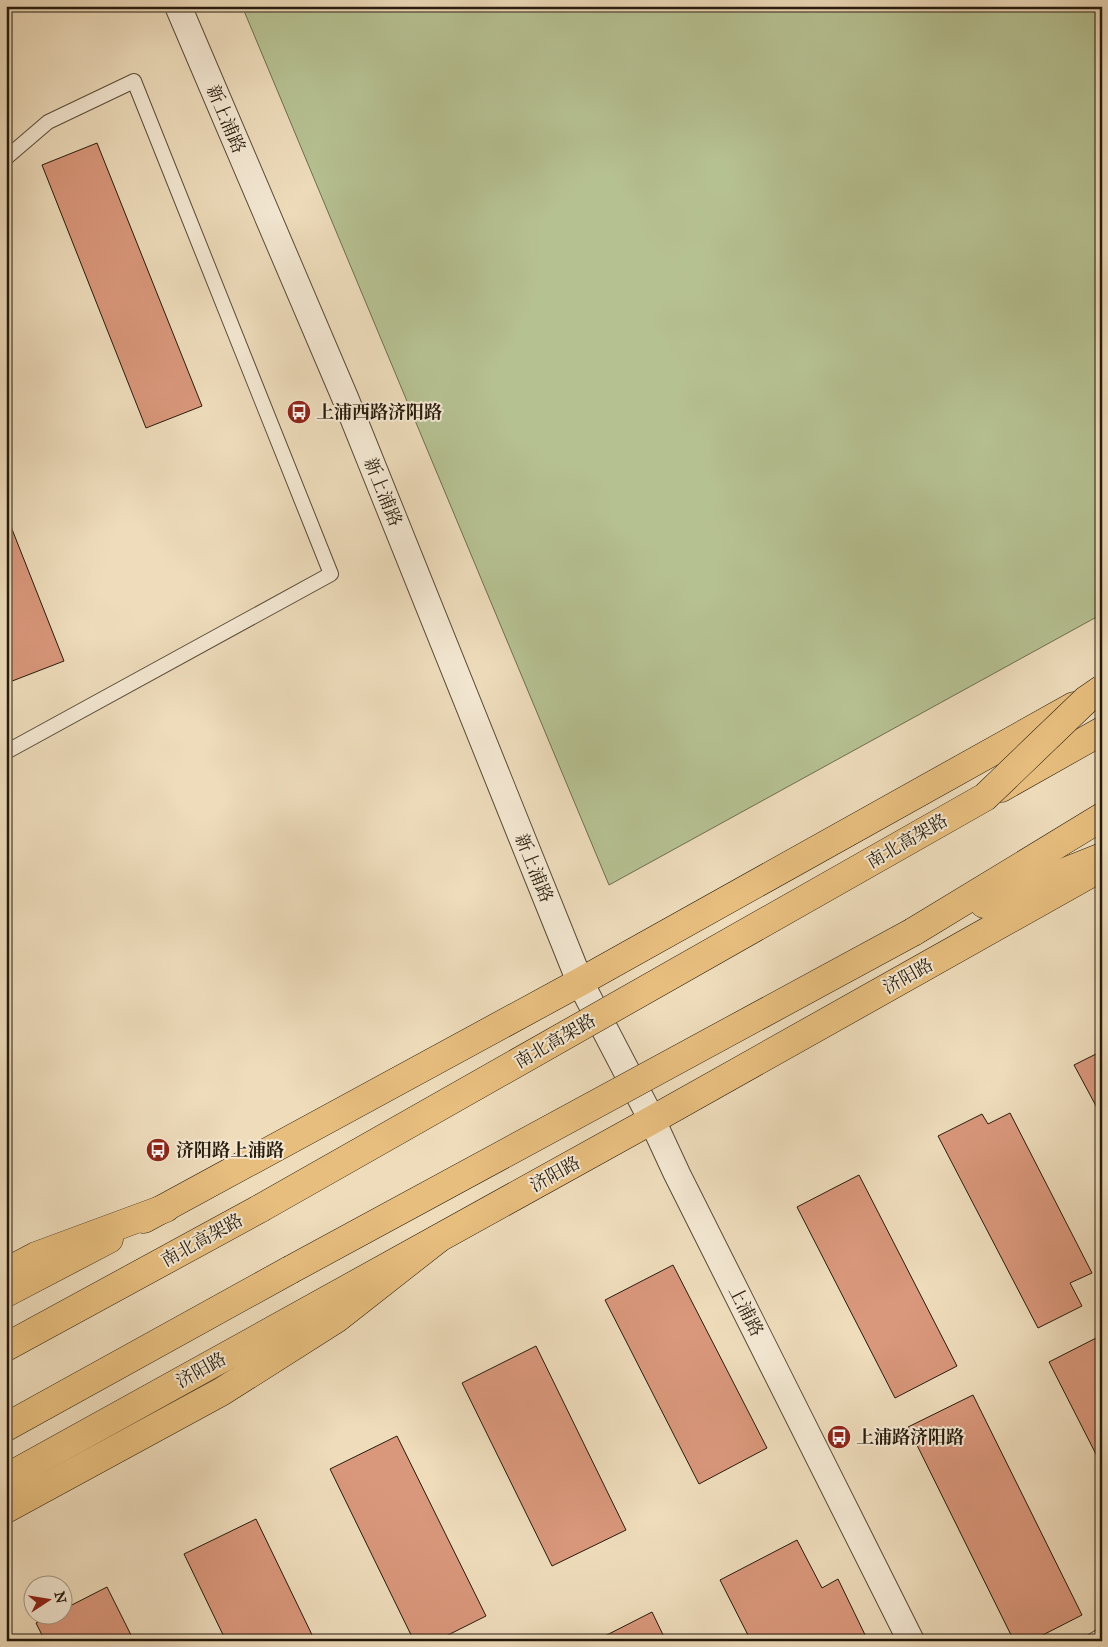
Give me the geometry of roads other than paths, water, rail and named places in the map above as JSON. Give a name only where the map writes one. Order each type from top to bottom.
[{"type":"main road","points":[[6,1293],[580,982],[1102,690]]},
{"type":"main road","points":[[985,797],[1086,700],[1102,690]]},
{"type":"main road","name":"南北高架路","points":[[6,1347],[260,1208],[1102,731]]},
{"type":"main road","points":[[6,1427],[290,1270],[913,932],[1102,817]]},
{"type":"main road","points":[[913,932],[1102,857]]},
{"type":"main road","name":"济阳路","points":[[6,1478],[652,1120],[1102,867]]},
{"type":"main road","points":[[6,1272],[36,1256],[166,1208]]},
{"type":"main road","points":[[6,1509],[221,1392],[336,1319],[438,1239]]},
{"type":"street","name":"新上浦路","points":[[178,6],[346,400],[580,982]]},
{"type":"street","name":"上浦路","points":[[580,982],[652,1120],[676,1174],[911,1641]]},
{"type":"lane","points":[[6,158],[48,122],[134,81],[331,574],[6,752]]},
{"type":"lane","points":[[1092,1641],[1102,1635]]},
{"type":"place","name":"上浦西路济阳路","points":[[299,412]]},
{"type":"place","name":"济阳路上浦路","points":[[158,1150]]},
{"type":"place","name":"上浦路济阳路","points":[[839,1437]]}]
